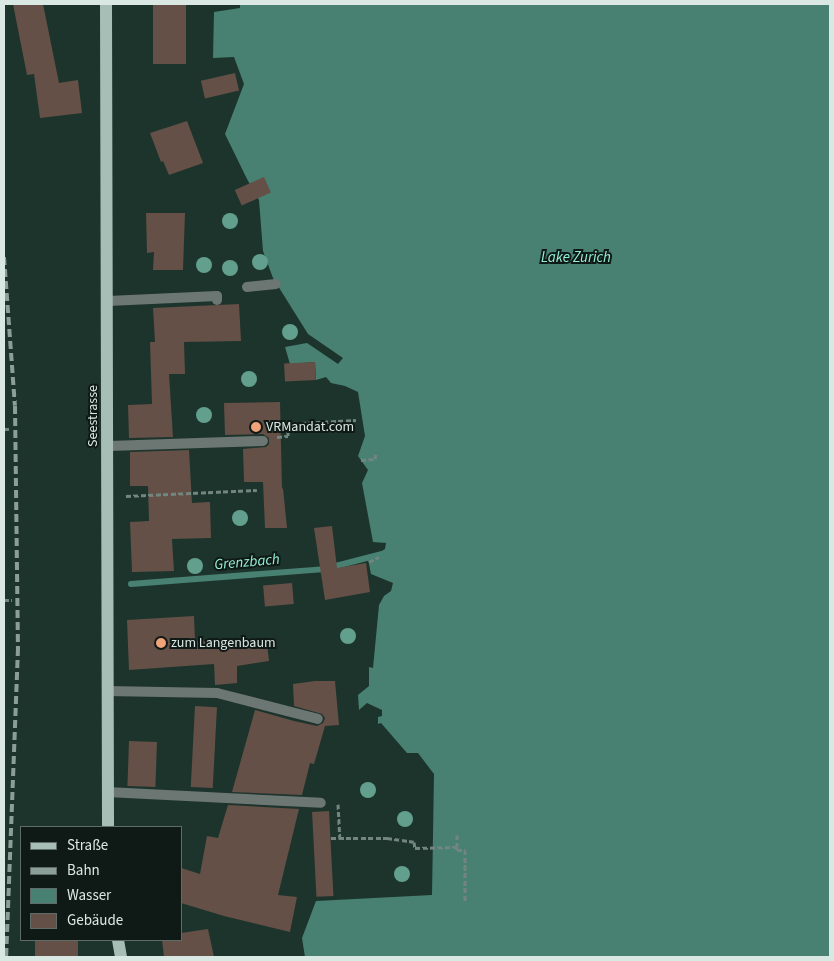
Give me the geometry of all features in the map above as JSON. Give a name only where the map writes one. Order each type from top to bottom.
[{"type":"main road","name":"Seestrasse","points":[[106,4],[108,826]]},
{"type":"main road","points":[[118,941],[121,957]]},
{"type":"lane","points":[[247,287],[276,284]]},
{"type":"lane","points":[[108,301],[217,296],[217,300]]},
{"type":"lane","points":[[108,446],[263,441]]},
{"type":"lane","points":[[107,691],[217,693],[318,719]]},
{"type":"lane","points":[[107,792],[320,802]]},
{"type":"path","points":[[263,441],[263,437],[288,436],[288,432],[301,423],[356,420]]},
{"type":"path","points":[[4,429],[11,429]]},
{"type":"path","points":[[361,460],[375,459],[376,453]]},
{"type":"path","points":[[126,496],[257,490]]},
{"type":"path","points":[[369,562],[379,557]]},
{"type":"path","points":[[4,600],[12,600]]},
{"type":"path","points":[[320,802],[338,803],[340,839]]},
{"type":"path","points":[[457,847],[458,835]]},
{"type":"path","points":[[331,838],[387,838],[414,842],[415,848],[457,847],[457,850],[465,850],[465,901]]},
{"type":"water","name":"Lake Zurich","points":[[240,4],[830,4],[830,957],[305,957],[302,938],[316,901],[432,895],[434,774],[418,753],[407,753],[381,723],[378,724],[378,717],[382,716],[382,710],[367,703],[359,710],[358,695],[369,686],[369,667],[373,668],[379,605],[384,596],[391,591],[393,583],[371,574],[368,559],[385,549],[386,543],[373,542],[362,483],[368,470],[358,456],[365,436],[358,392],[345,386],[331,383],[326,377],[316,380],[315,362],[290,364],[285,347],[307,343],[338,364],[343,358],[308,334],[273,278],[263,251],[259,200],[225,134],[244,84],[234,57],[213,58],[214,12],[240,8]]},
{"type":"building","points":[[13,4],[43,4],[59,83],[78,80],[82,113],[40,118],[34,74],[27,75]]},
{"type":"building","points":[[153,4],[186,4],[186,64],[153,64]]},
{"type":"building","points":[[235,73],[239,91],[205,98],[201,81]]},
{"type":"building","points":[[187,121],[203,163],[169,175],[163,161],[161,162],[150,133]]},
{"type":"building","points":[[264,177],[271,193],[242,206],[235,190]]},
{"type":"building","points":[[146,213],[185,213],[183,270],[153,270],[154,252],[147,253]]},
{"type":"building","points":[[239,304],[241,341],[184,342],[185,374],[169,374],[173,437],[129,438],[128,405],[152,404],[150,342],[155,342],[153,308]]},
{"type":"building","points":[[315,362],[316,380],[285,382],[284,364]]},
{"type":"building","points":[[280,402],[282,489],[287,528],[265,528],[263,482],[244,482],[243,449],[266,447],[269,444],[269,438],[263,434],[225,435],[224,403]]},
{"type":"building","points":[[189,450],[192,503],[210,502],[211,538],[172,539],[174,571],[132,572],[130,522],[149,521],[148,486],[130,486],[130,452]]},
{"type":"building","points":[[332,526],[337,568],[366,563],[370,592],[325,600],[314,528]]},
{"type":"building","points":[[292,583],[294,604],[265,606],[263,586]]},
{"type":"building","name":"zum Langenbaum","points":[[194,616],[195,641],[236,639],[236,647],[267,644],[269,661],[237,666],[237,683],[215,685],[214,664],[129,670],[127,620]]},
{"type":"building","points":[[335,681],[339,725],[325,726],[314,764],[310,763],[302,795],[232,792],[255,710],[317,726],[323,723],[325,718],[322,714],[294,706],[293,684]]},
{"type":"building","points":[[195,706],[217,707],[213,788],[191,787]]},
{"type":"building","points":[[129,741],[157,742],[155,787],[127,786]]},
{"type":"building","points":[[228,805],[299,809],[278,895],[297,897],[290,932],[182,903],[182,868],[200,874],[207,836],[218,838]]},
{"type":"building","points":[[329,811],[333,896],[316,897],[312,812]]},
{"type":"building","points":[[208,929],[214,957],[164,957],[162,941],[182,941],[182,933]]},
{"type":"building","points":[[35,941],[78,941],[78,957],[35,957]]},
{"type":"waterway","name":"Grenzbach","points":[[131,584],[324,569],[382,554]]},
{"type":"railway","points":[[4,257],[15,406],[18,648],[6,957]]},
{"type":"place","name":"VRMandat.com","points":[[256,427]]},
{"type":"place","name":"zum Langenbaum","points":[[161,643]]}]
